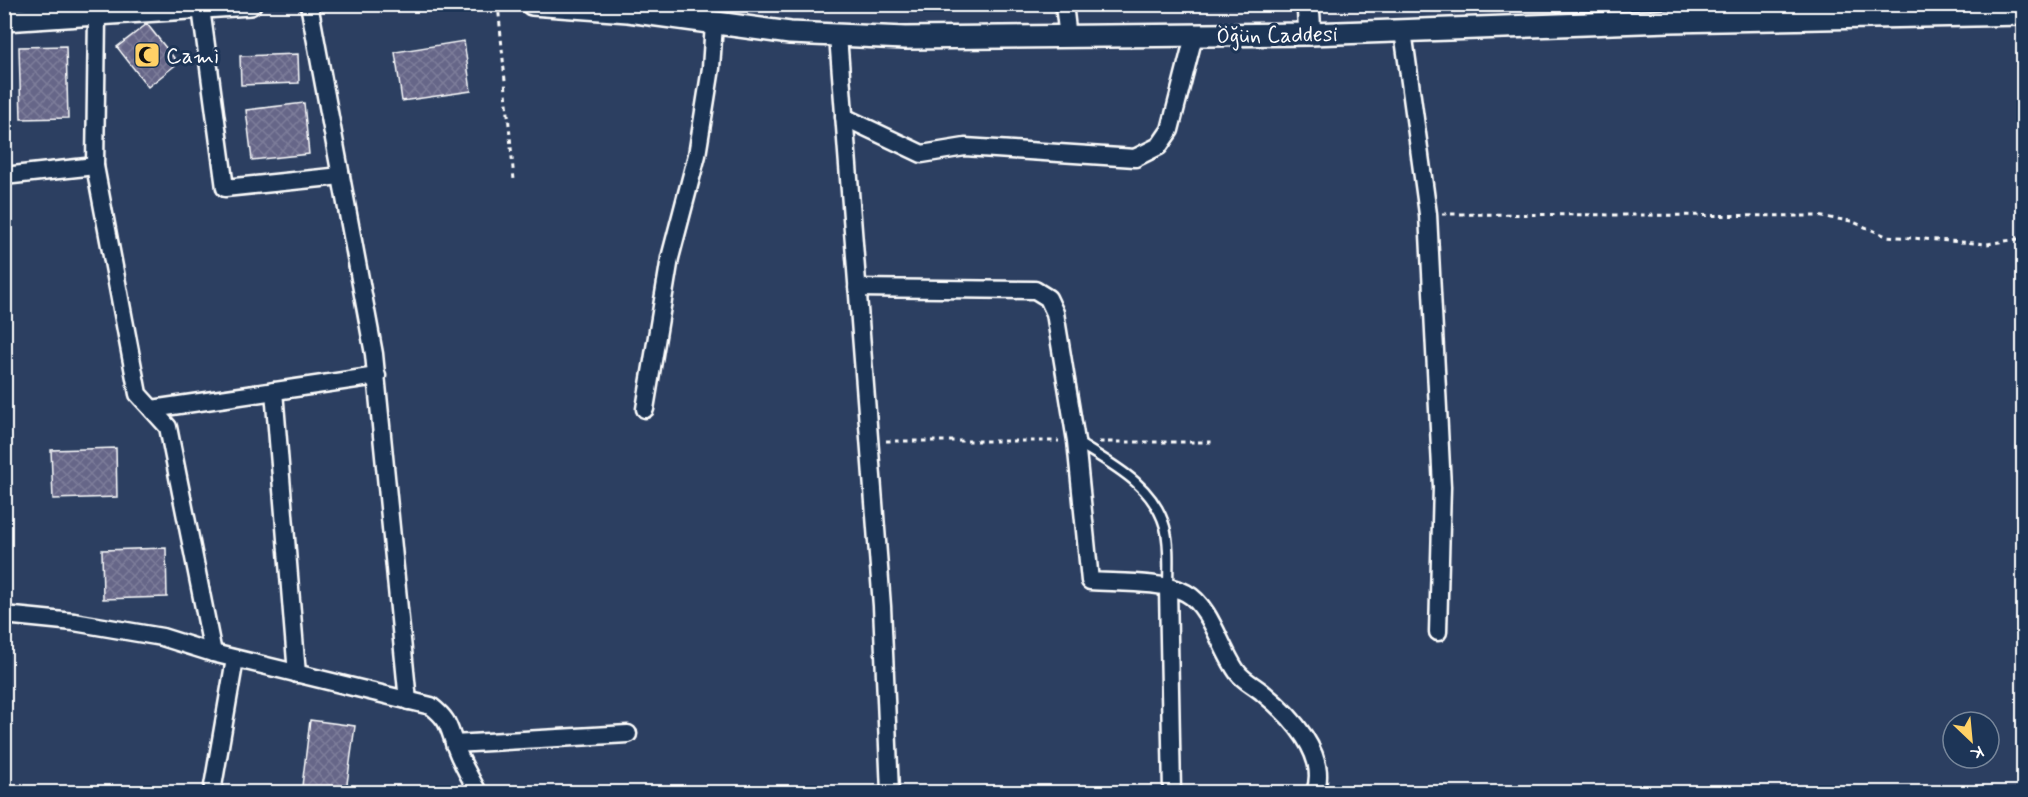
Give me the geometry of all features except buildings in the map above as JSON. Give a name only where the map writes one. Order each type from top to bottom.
[{"type":"street","points":[[4,20],[97,16],[130,9],[201,8],[250,4]]},
{"type":"street","points":[[309,4],[377,376],[408,701]]},
{"type":"street","name":"Öğün Caddesi","points":[[532,4],[628,11],[714,24],[838,36],[1068,38],[1310,34],[1669,21],[2024,14]]},
{"type":"street","points":[[1064,4],[1068,38]]},
{"type":"street","points":[[1308,4],[1310,34]]},
{"type":"street","points":[[201,8],[225,188],[341,176]]},
{"type":"street","points":[[97,16],[95,166],[138,394],[168,427],[213,653]]},
{"type":"street","points":[[645,409],[670,258],[690,189],[705,111],[714,24]]},
{"type":"street","points":[[1403,31],[1428,214],[1442,487],[1438,632]]},
{"type":"street","points":[[838,36],[882,606],[886,792]]},
{"type":"street","points":[[844,117],[922,153],[965,147],[1135,158],[1159,146],[1170,130],[1194,36]]},
{"type":"street","points":[[4,176],[95,166]]},
{"type":"street","points":[[857,288],[1035,290],[1042,293],[1051,303],[1055,313],[1076,441],[1090,581],[1168,588],[1184,592],[1197,601],[1239,675],[1269,698],[1295,726],[1316,758],[1319,782],[1315,792]]},
{"type":"street","points":[[152,409],[377,376]]},
{"type":"street","points":[[274,391],[297,674]]},
{"type":"street","points":[[1168,588],[1172,792]]},
{"type":"street","points":[[4,615],[118,629],[162,637],[235,659],[431,706],[440,713],[452,730],[454,744],[478,792]]},
{"type":"street","points":[[212,792],[235,659]]},
{"type":"street","points":[[454,744],[628,734]]},
{"type":"lane","points":[[1076,441],[1122,470],[1142,487],[1153,503],[1165,527],[1168,588]]},
{"type":"path","points":[[498,4],[514,180]]},
{"type":"path","points":[[1428,214],[1816,216],[1851,221],[1886,236],[1987,244],[2024,238]]},
{"type":"path","points":[[869,441],[1214,442]]},
{"type":"place","name":"Cami","points":[[147,55]]}]
